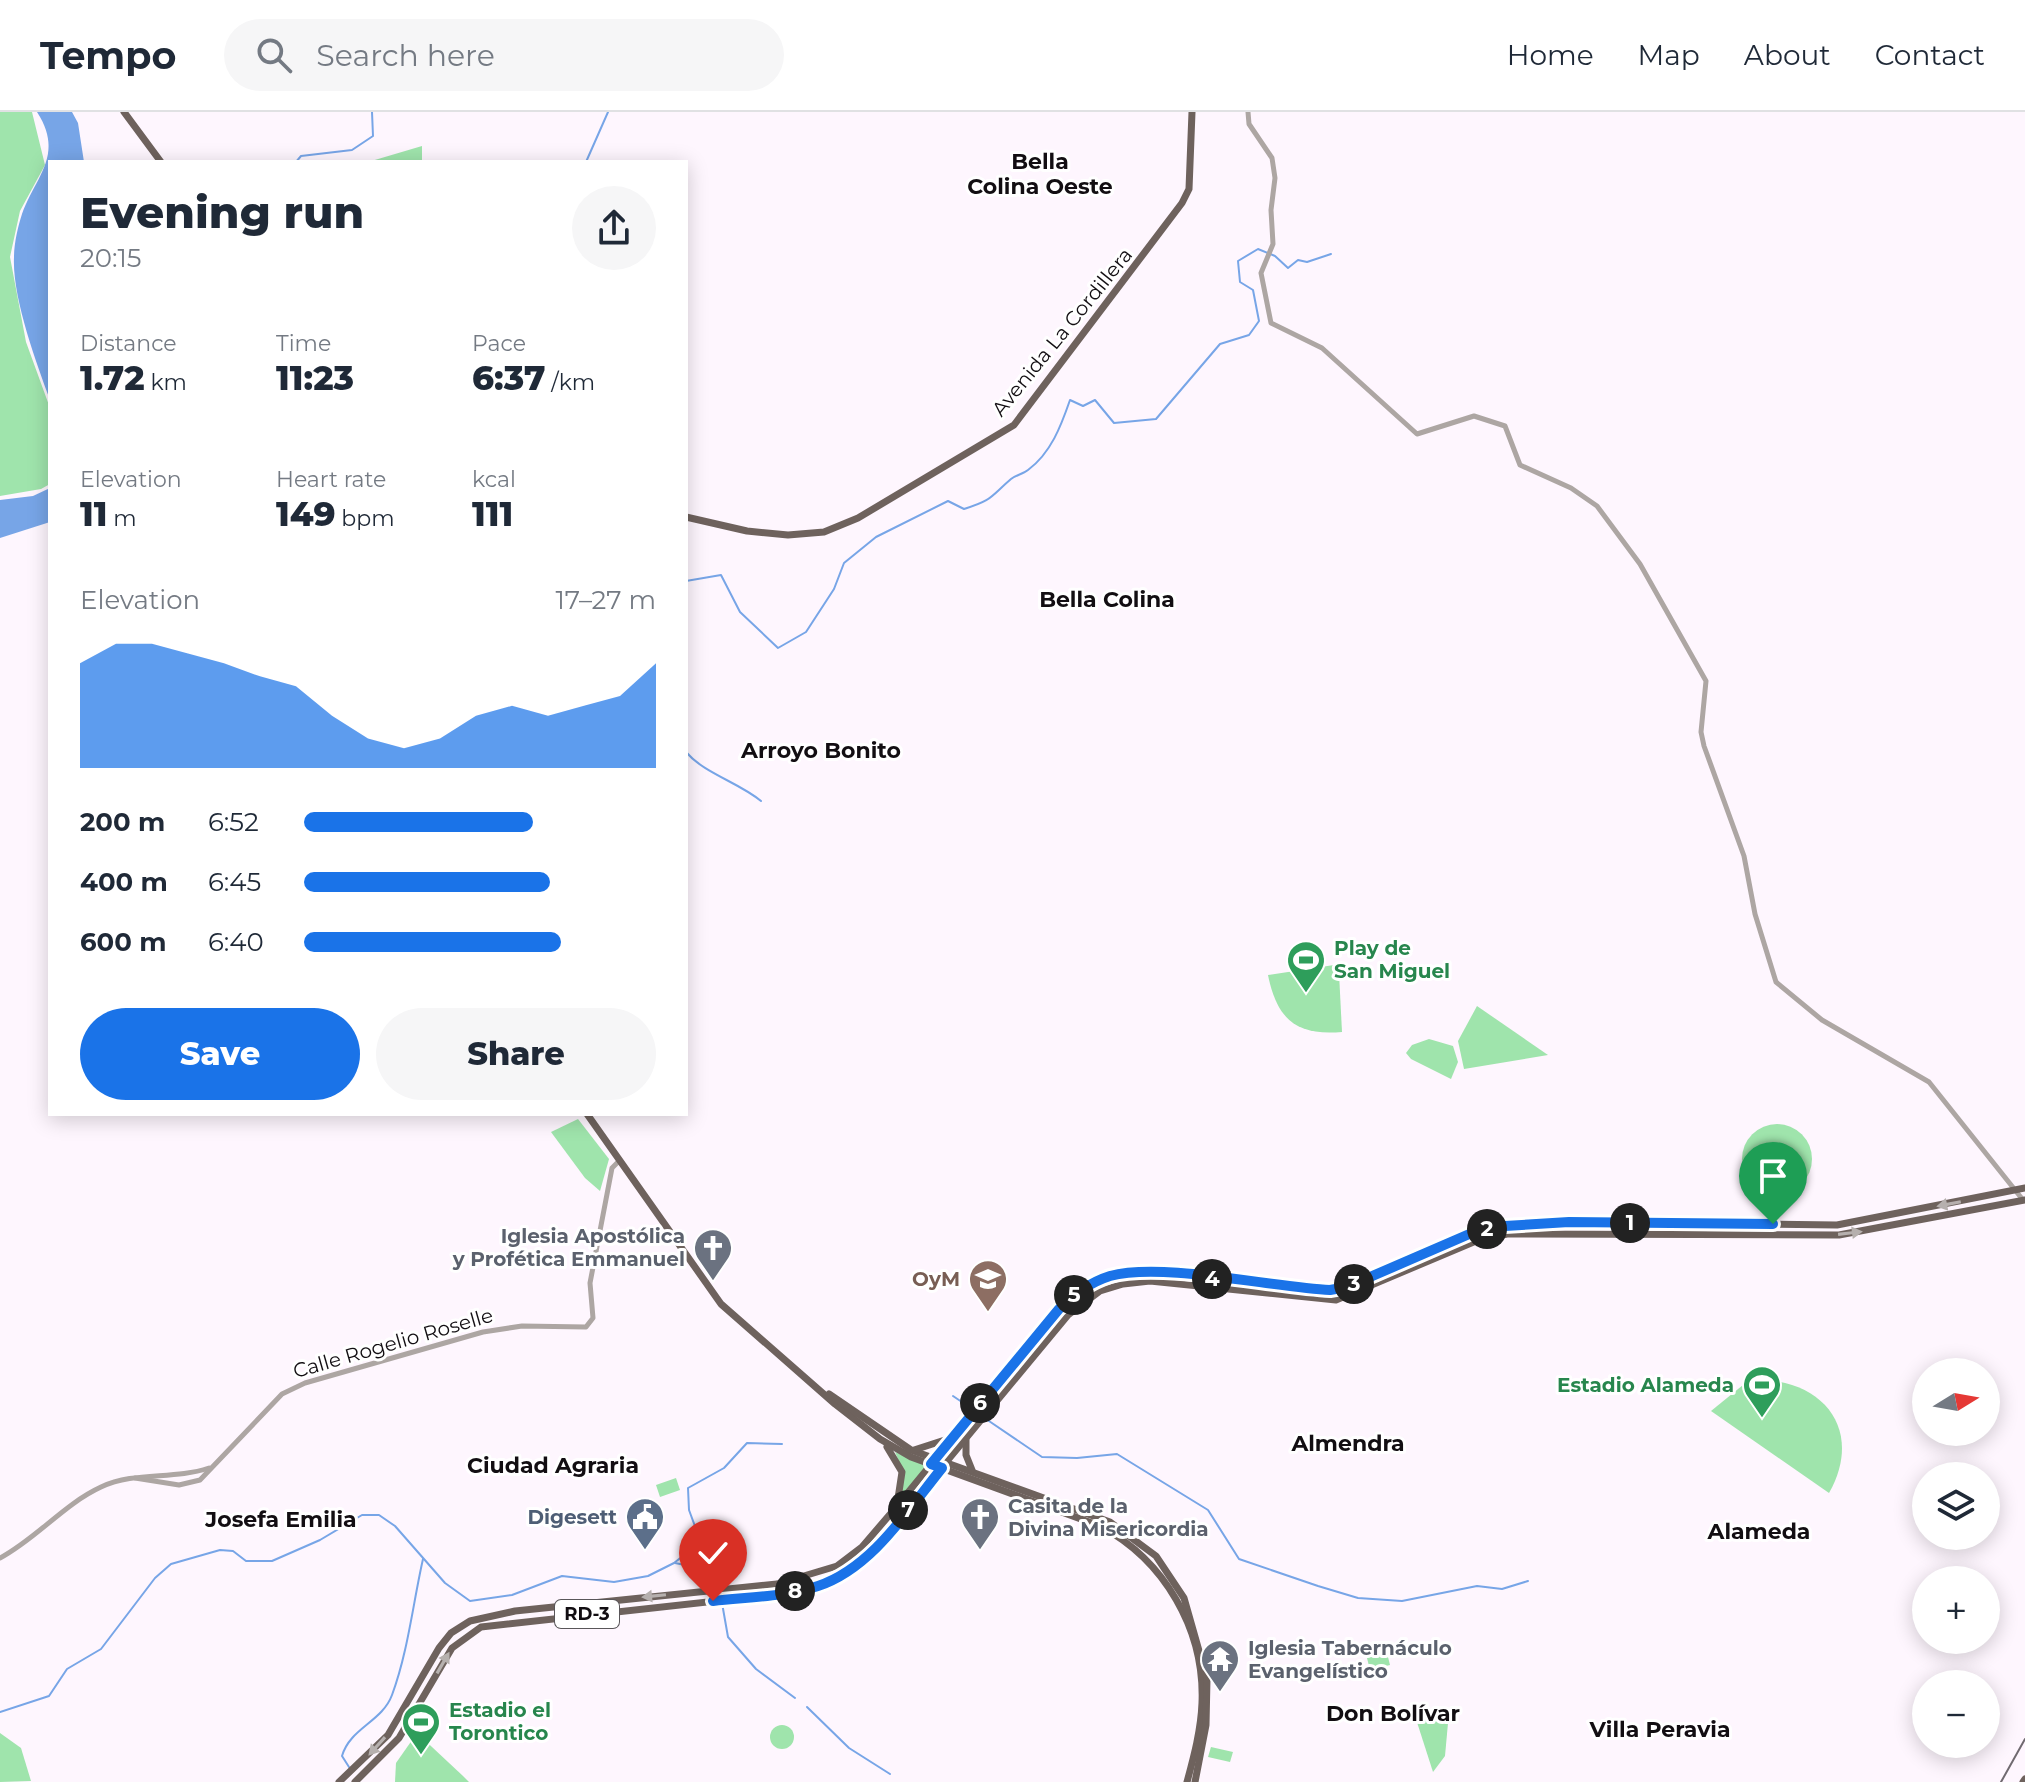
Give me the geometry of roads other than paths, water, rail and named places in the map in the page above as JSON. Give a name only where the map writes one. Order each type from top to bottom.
[{"type":"main road","points":[[124,112],[160,160]]},
{"type":"main road","name":"Avenida La Cordillera","points":[[688,517],[747,531],[800,535],[824,532],[858,518],[1014,425],[1182,203],[1189,189],[1192,112]]},
{"type":"main road","points":[[588,1116],[721,1304],[880,1439],[896,1457],[902,1472],[896,1508]]},
{"type":"main road","name":"RD-3","points":[[342,1780],[388,1735],[451,1633],[470,1621],[515,1611],[802,1579],[837,1566],[896,1508],[1067,1300],[1096,1282],[1121,1274],[1148,1272],[1330,1290],[1347,1287],[1474,1232],[1505,1226],[1569,1222],[1837,1225],[2025,1188]]},
{"type":"main road","name":"RD-3","points":[[355,1782],[399,1738],[452,1648],[469,1633],[494,1624],[815,1587],[844,1575],[870,1554],[1075,1308],[1100,1291],[1150,1281],[1336,1300],[1476,1241],[1507,1234],[1839,1235],[2024,1200]]},
{"type":"main road","points":[[827,1393],[933,1461]]},
{"type":"main road","points":[[914,1450],[953,1437]]},
{"type":"main road","points":[[967,1437],[966,1455],[973,1472]]},
{"type":"main road","points":[[880,1439],[933,1461],[973,1472],[1110,1522],[1144,1545],[1167,1570],[1189,1610],[1207,1679],[1206,1725],[1195,1782]]},
{"type":"main road","points":[[945,1465],[962,1475],[1100,1526],[1134,1547],[1165,1578],[1182,1613],[1200,1676],[1200,1722],[1187,1782]]},
{"type":"main road","points":[[927,1487],[946,1475],[962,1475]]},
{"type":"street","points":[[1248,112],[1249,124],[1272,158],[1275,178],[1272,249],[1267,256],[1261,281],[1275,328],[1322,348],[1417,434],[1474,416],[1505,426],[1520,465],[1571,488],[1607,517],[1640,564],[1706,681],[1701,732],[1704,746],[1744,856],[1755,914],[1776,982],[1822,1020],[1929,1082],[2024,1200]]},
{"type":"street","name":"Calle Rogelio Roselle","points":[[0,1558],[97,1488],[135,1478],[185,1485],[200,1480],[282,1394],[305,1383],[485,1332],[522,1326],[586,1327],[593,1318],[590,1283],[612,1168],[620,1160]]},
{"type":"water","points":[[37,112],[72,112],[78,123],[84,160],[48,160],[48,394],[26,329],[14,273],[15,246],[21,219],[48,153],[45,127]]},
{"type":"water","points":[[48,489],[48,523],[0,538],[0,500],[33,496]]},
{"type":"waterway","points":[[298,160],[301,156],[352,150],[373,136],[372,112]]},
{"type":"waterway","points":[[587,160],[608,112]]},
{"type":"waterway","points":[[688,581],[721,575],[740,612],[778,648],[806,632],[834,589],[844,563],[876,537],[948,501],[964,509],[981,503],[1036,463],[1054,438],[1070,400],[1083,406],[1095,400],[1114,423],[1156,419],[1220,344],[1249,335],[1259,321],[1253,290],[1240,282],[1238,261],[1258,249],[1275,256],[1288,268],[1298,260],[1307,262],[1331,254]]},
{"type":"waterway","points":[[688,754],[702,766],[761,801]]},
{"type":"waterway","points":[[953,1396],[981,1415]]},
{"type":"waterway","points":[[986,1419],[1042,1457],[1117,1454],[1208,1510],[1239,1559],[1358,1598],[1402,1601],[1477,1586],[1502,1589],[1528,1581]]},
{"type":"waterway","points":[[0,1712],[49,1696],[67,1669],[101,1649],[155,1578],[171,1564],[220,1550],[233,1551],[246,1561],[272,1561],[320,1540],[362,1515],[379,1515],[395,1526],[445,1583],[470,1601],[512,1595],[562,1576],[614,1582],[648,1576],[674,1563],[693,1548],[696,1529],[689,1510],[688,1488],[724,1468],[747,1443],[782,1444]]},
{"type":"waterway","points":[[349,1767],[342,1756],[346,1746],[381,1712],[398,1679],[423,1559]]},
{"type":"waterway","points":[[675,1563],[705,1569],[711,1575]]},
{"type":"waterway","points":[[722,1603],[728,1637],[756,1669],[795,1698]]},
{"type":"waterway","points":[[807,1707],[849,1748],[890,1774]]},
{"type":"railway","points":[[2001,1782],[2025,1739]]},
{"type":"place","name":"Play de San Miguel","points":[[1306,994]]},
{"type":"place","name":"Iglesia Apostólica y Profética Emmanuel","points":[[713,1282]]},
{"type":"place","name":"OyM","points":[[988,1313]]},
{"type":"place","name":"Estadio Alameda","points":[[1762,1419]]},
{"type":"place","name":"Digesett","points":[[645,1551]]},
{"type":"place","name":"Casita de la Divina Misericordia","points":[[980,1551]]},
{"type":"place","name":"Iglesia Tabernáculo Evangelístico","points":[[1220,1693]]},
{"type":"place","name":"Estadio el Torontico","points":[[421,1756]]},
{"type":"district","name":"Bella Colina Oeste","points":[[1040,174]]},
{"type":"district","name":"Bella Colina","points":[[1107,599]]},
{"type":"district","name":"Arroyo Bonito","points":[[821,750]]},
{"type":"district","name":"Almendra","points":[[1348,1443]]},
{"type":"district","name":"Ciudad Agraria","points":[[553,1465]]},
{"type":"district","name":"Josefa Emilia","points":[[281,1519]]},
{"type":"district","name":"Alameda","points":[[1759,1531]]},
{"type":"district","name":"Don Bolívar","points":[[1393,1713]]},
{"type":"district","name":"Villa Peravia","points":[[1660,1729]]}]
